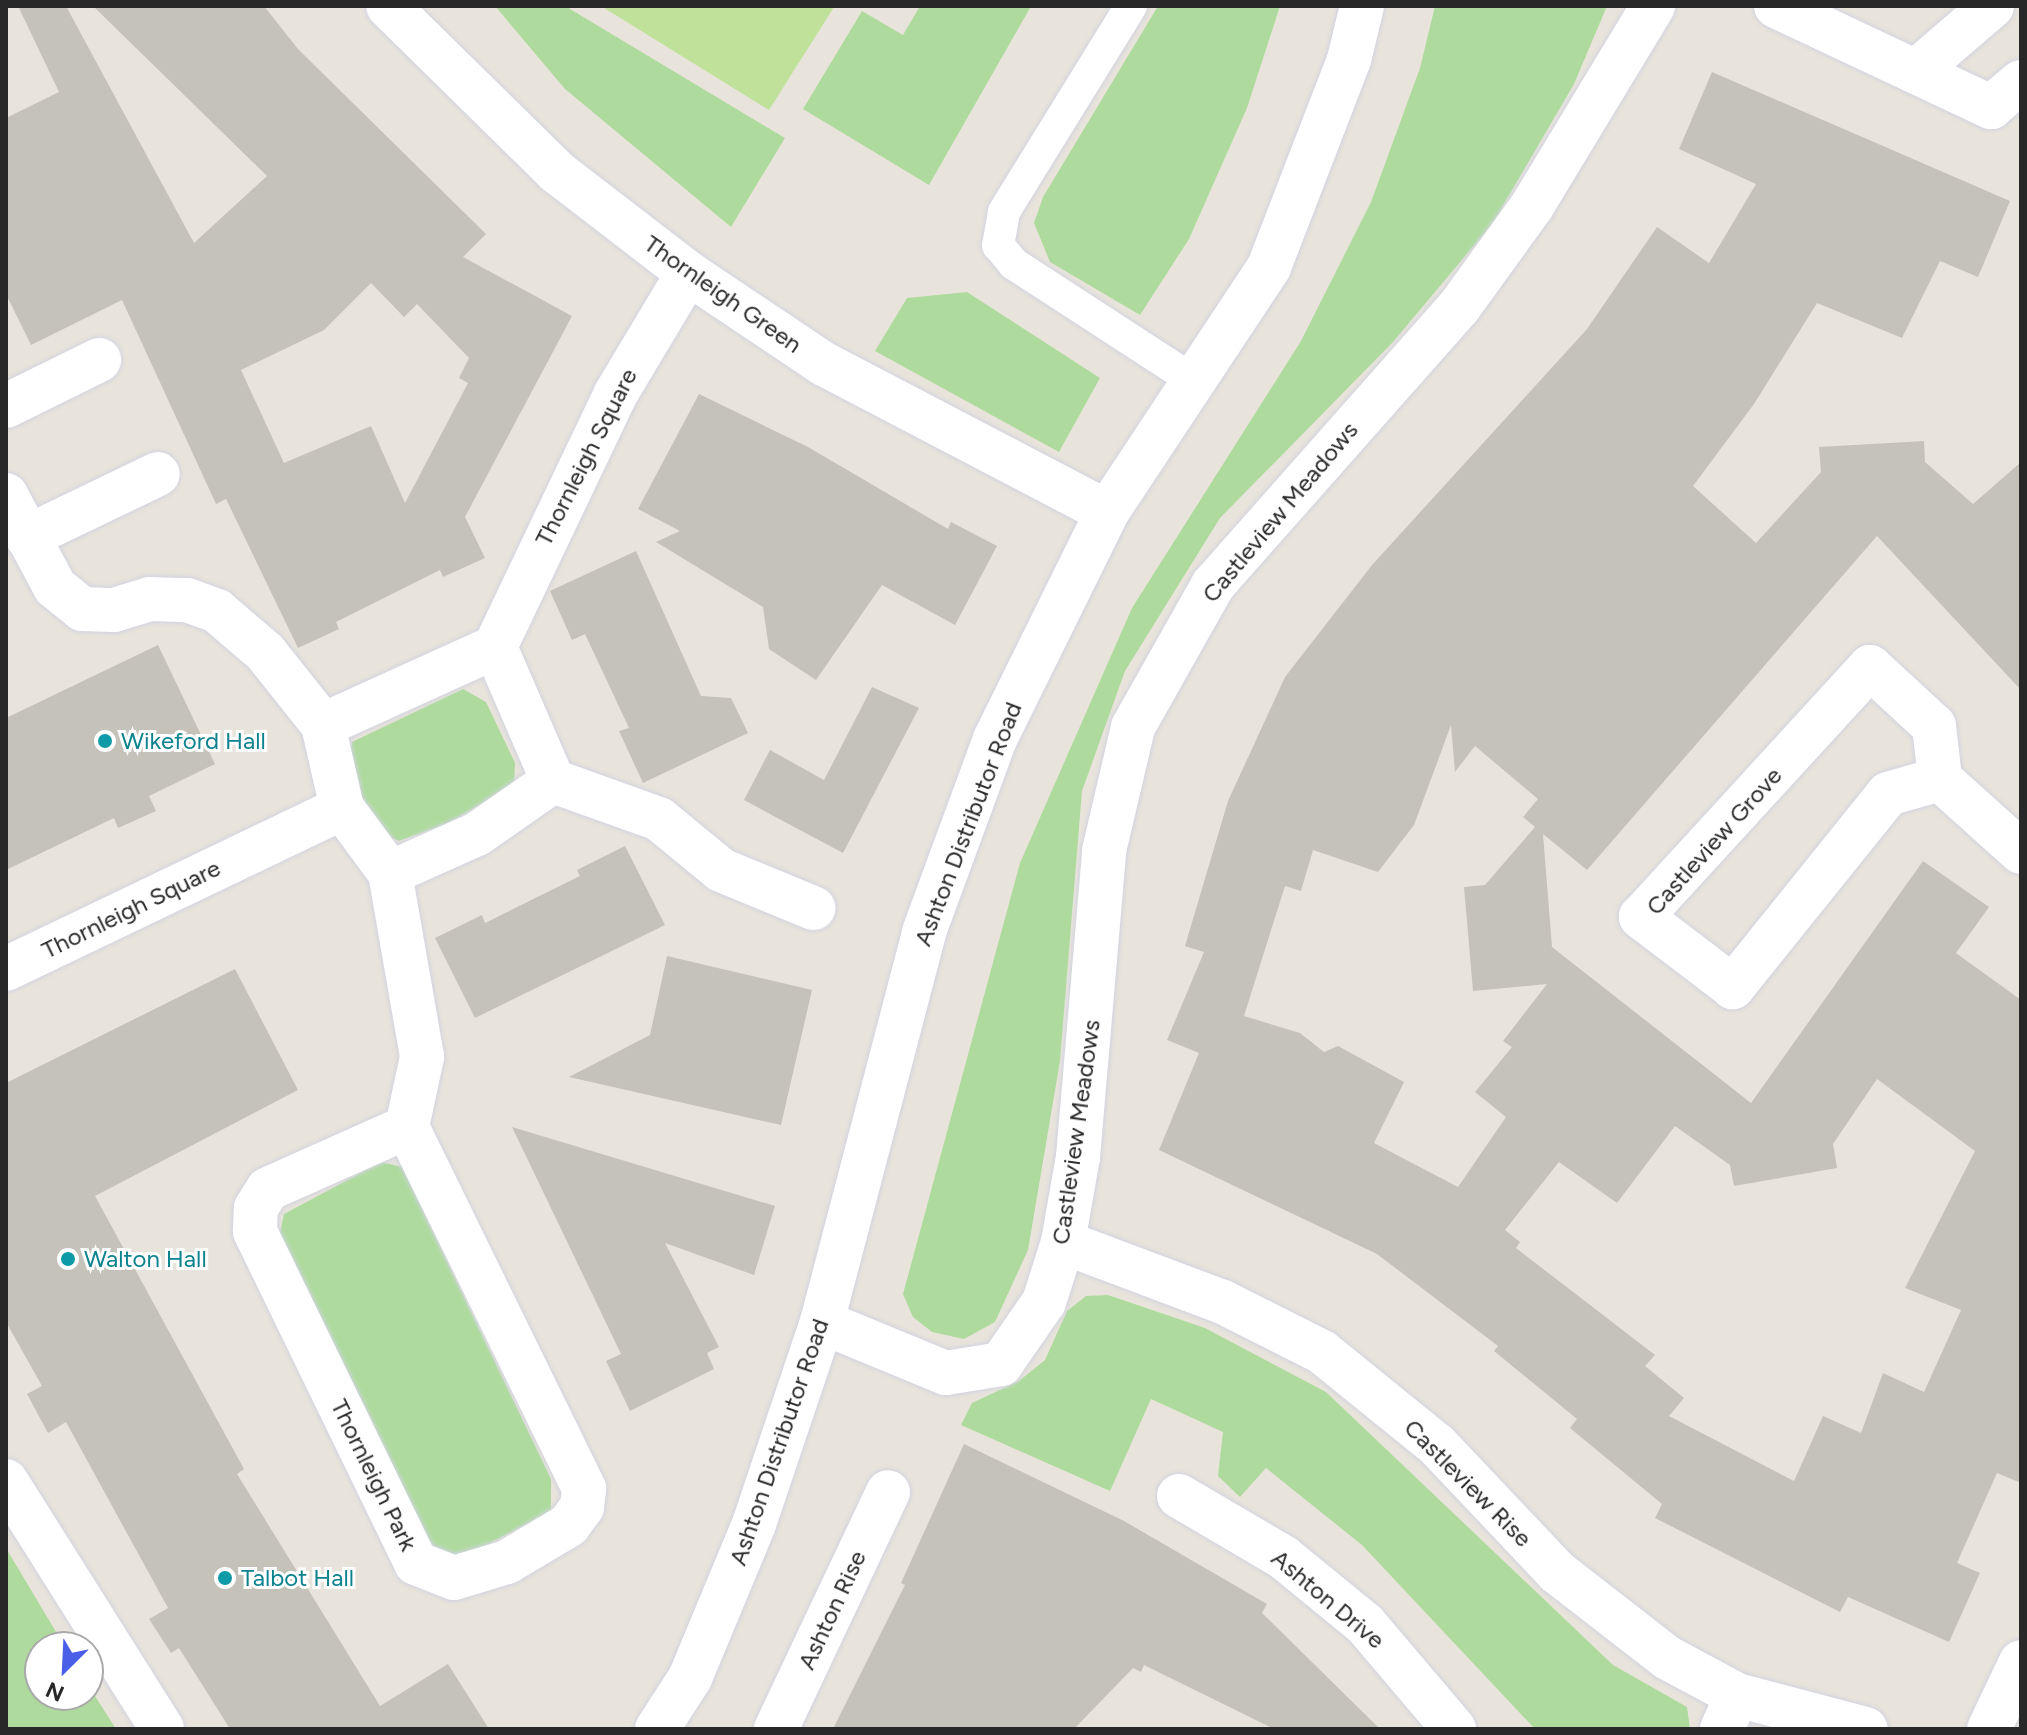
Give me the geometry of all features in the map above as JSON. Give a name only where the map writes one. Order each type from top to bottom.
[{"type":"street","name":"Thornleigh Green","points":[[388,6],[557,172],[688,273],[824,364],[1107,512]]},
{"type":"street","name":"Ashton Distributor Road","points":[[657,1729],[690,1678],[754,1524],[822,1322],[924,932],[995,739],[1107,512],[1269,267],[1349,60],[1362,6]]},
{"type":"street","name":"Castleview Meadows","points":[[822,1322],[946,1373],[1001,1364],[1044,1302],[1063,1242],[1097,978],[1104,851],[1133,727],[1213,585],[1459,307],[1532,206],[1653,6]]},
{"type":"street","points":[[1776,6],[1920,68],[1991,107],[2021,82]]},
{"type":"street","points":[[1920,68],[1992,6]]},
{"type":"street","name":"Thornleigh Square","points":[[495,647],[615,395],[688,273]]},
{"type":"street","points":[[6,406],[99,360]]},
{"type":"street","points":[[27,537],[158,474]]},
{"type":"street","points":[[6,495],[55,587],[82,609],[114,610],[150,599],[187,600],[217,611],[265,652],[323,725],[342,808],[390,873],[422,1057],[407,1127]]},
{"type":"street","points":[[323,725],[495,647],[553,781],[659,819],[721,870],[813,908]]},
{"type":"street","name":"Castleview Grove","points":[[1870,667],[1934,726],[1940,779],[1888,794],[1733,987],[1641,917],[1870,667]]},
{"type":"street","points":[[1940,779],[2021,852]]},
{"type":"street","points":[[390,873],[477,834],[553,781]]},
{"type":"street","name":"Thornleigh Square","points":[[6,969],[342,808]]},
{"type":"street","name":"Thornleigh Park","points":[[407,1127],[584,1489],[582,1507],[569,1525],[507,1562],[454,1578],[416,1563],[255,1231],[256,1208],[268,1189],[407,1127]]},
{"type":"street","name":"Castleview Rise","points":[[1063,1242],[1223,1302],[1322,1352],[1437,1445],[1557,1572],[1668,1658],[1730,1712],[1866,1729]]},
{"type":"street","points":[[6,1481],[162,1729]]},
{"type":"street","name":"Ashton Rise","points":[[776,1729],[888,1492]]},
{"type":"street","name":"Ashton Drive","points":[[1179,1496],[1283,1557],[1365,1624],[1454,1729]]},
{"type":"street","points":[[1989,1729],[2021,1662]]},
{"type":"lane","points":[[1131,6],[1004,212],[998,245],[1014,264],[1194,381]]},
{"type":"green space","points":[[495,6],[565,6],[785,138],[731,227],[565,89]]},
{"type":"green space","points":[[601,6],[833,6],[834,7],[769,110]]},
{"type":"green space","points":[[920,6],[1030,8],[929,185],[803,109],[862,11],[903,35]]},
{"type":"green space","points":[[1158,6],[1280,6],[1247,108],[1189,239],[1140,315],[1050,262],[1034,223],[1043,197]]},
{"type":"green space","points":[[1435,6],[1607,6],[1574,84],[1493,223],[1393,342],[1220,518],[1125,671],[1082,791],[1060,1061],[1028,1250],[995,1322],[964,1339],[932,1332],[913,1317],[903,1294],[1020,863],[1132,608],[1301,341],[1371,202],[1420,68]]},
{"type":"green space","points":[[967,292],[1100,378],[1059,452],[875,351],[907,298]]},
{"type":"green space","points":[[463,689],[486,702],[515,763],[514,784],[450,822],[399,841],[381,833],[348,771],[352,742]]},
{"type":"green space","points":[[381,1162],[402,1167],[551,1479],[551,1511],[456,1561],[432,1552],[278,1242],[284,1214]]},
{"type":"green space","points":[[1108,1295],[1205,1328],[1326,1392],[1613,1665],[1687,1707],[1690,1729],[1535,1729],[1362,1545],[1266,1468],[1240,1497],[1218,1476],[1223,1432],[1151,1399],[1110,1491],[961,1425],[972,1403],[1019,1381],[1045,1360],[1067,1311],[1086,1296]]},
{"type":"green space","points":[[6,1548],[55,1631],[24,1631],[24,1711],[104,1710],[116,1729],[6,1729]]},
{"type":"building","points":[[18,6],[66,6],[194,243],[267,176],[93,6],[264,6],[298,49],[486,234],[463,257],[572,316],[465,517],[485,558],[443,577],[440,570],[336,622],[339,629],[298,648],[226,499],[216,504],[122,300],[31,345],[6,294],[6,118],[59,92]],"holes":[[[371,283],[404,317],[417,304],[469,358],[459,378],[468,383],[405,503],[371,426],[284,463],[241,370],[324,330]]]},
{"type":"building","points":[[1712,72],[2010,201],[1978,277],[1940,261],[1902,338],[1817,303],[1754,404],[1693,486],[1756,543],[1821,472],[1819,447],[1924,441],[1925,462],[1973,504],[2021,462],[2021,690],[1877,536],[1587,870],[1543,834],[1552,947],[1751,1103],[1923,861],[1989,907],[1956,953],[2021,1000],[2021,1483],[1997,1473],[1957,1563],[1980,1573],[1949,1642],[1848,1597],[1840,1612],[1655,1518],[1662,1504],[1570,1428],[1577,1419],[1494,1351],[1498,1346],[1377,1254],[1159,1150],[1199,1053],[1167,1040],[1204,952],[1185,946],[1228,801],[1285,677],[1372,565],[1587,329],[1657,227],[1709,263],[1756,184],[1679,149]],"holes":[[[1451,725],[1455,772],[1475,746],[1538,799],[1523,817],[1535,827],[1485,885],[1464,887],[1473,991],[1547,984],[1503,1041],[1512,1047],[1475,1092],[1506,1117],[1458,1187],[1374,1143],[1404,1082],[1338,1046],[1324,1052],[1300,1033],[1244,1016],[1285,886],[1301,891],[1313,850],[1378,872],[1414,825]],[[1877,1079],[1975,1151],[1905,1288],[1961,1310],[1924,1392],[1883,1373],[1861,1433],[1823,1416],[1794,1481],[1669,1416],[1684,1398],[1645,1366],[1655,1355],[1516,1248],[1520,1242],[1505,1230],[1559,1162],[1617,1203],[1675,1126],[1730,1165],[1734,1186],[1837,1168],[1833,1144]]]},
{"type":"building","points":[[699,394],[808,447],[948,529],[951,522],[997,546],[955,625],[882,585],[816,680],[769,649],[763,607],[656,542],[680,531],[638,509]]},
{"type":"building","points":[[636,551],[701,696],[731,698],[748,733],[643,783],[619,731],[629,728],[585,634],[572,640],[550,591]]},
{"type":"building","name":"Wikeford Hall","points":[[158,645],[215,764],[149,796],[156,811],[118,828],[114,818],[6,870],[6,718]]},
{"type":"building","points":[[872,687],[919,708],[843,853],[744,800],[770,750],[824,780]]},
{"type":"building","points":[[625,846],[665,925],[475,1018],[435,938],[482,915],[485,923],[580,876],[577,870]]},
{"type":"building","points":[[667,956],[812,990],[781,1125],[569,1077],[650,1035]]},
{"type":"building","name":"Walton Hall","points":[[235,969],[298,1090],[95,1196],[244,1469],[237,1474],[380,1706],[448,1664],[489,1729],[230,1729],[179,1648],[171,1653],[149,1619],[168,1608],[66,1422],[48,1433],[27,1394],[42,1386],[6,1322],[6,1083]]},
{"type":"building","points":[[512,1127],[775,1206],[754,1275],[665,1243],[719,1347],[707,1353],[714,1369],[630,1411],[606,1361],[621,1354]]},
{"type":"building","points":[[964,1444],[1124,1521],[1267,1604],[1262,1613],[1380,1729],[1274,1729],[1144,1665],[1141,1672],[1133,1668],[1074,1729],[833,1729],[905,1585],[901,1583]]},
{"type":"place","name":"Wikeford Hall","points":[[105,741]]},
{"type":"place","name":"Walton Hall","points":[[68,1259]]},
{"type":"place","name":"Talbot Hall","points":[[225,1578]]}]
